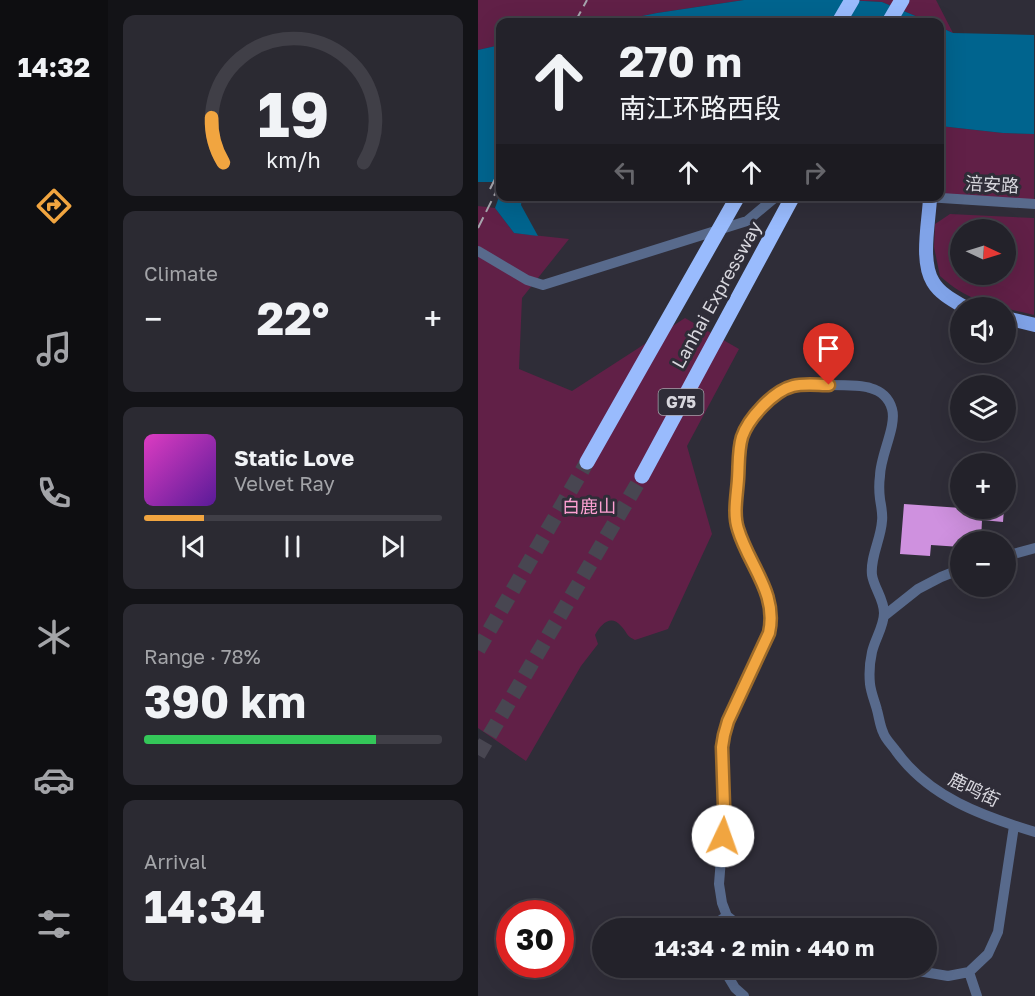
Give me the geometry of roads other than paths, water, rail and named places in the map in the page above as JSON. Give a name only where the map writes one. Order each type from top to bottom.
[{"type":"highway","points":[[842,18],[853,0]]},
{"type":"highway","points":[[891,18],[902,0]]},
{"type":"highway","name":"Lanhai Expressway","points":[[587,462],[735,201]]},
{"type":"highway","name":"Lanhai Expressway","points":[[642,476],[790,201]]},
{"type":"main road","points":[[931,201],[926,253],[928,269],[933,283],[950,299]]},
{"type":"main road","points":[[1016,320],[1034,325]]},
{"type":"street","name":"涪安路","points":[[944,199],[1034,204]]},
{"type":"street","points":[[478,251],[527,280],[543,285],[747,221],[771,201]]},
{"type":"street","points":[[730,918],[722,903],[719,884],[724,821],[722,747],[728,721],[769,633],[772,621],[767,592],[743,544],[737,526],[740,448],[747,426],[765,404],[792,386],[869,387],[884,395],[892,409],[892,422],[880,472],[881,532],[872,565],[876,590],[884,604],[884,616]]},
{"type":"street","points":[[1016,553],[1034,548]]},
{"type":"street","points":[[884,616],[918,589],[950,574]]},
{"type":"street","name":"鹿鸣街","points":[[884,616],[872,653],[870,685],[883,733],[906,765],[941,794],[976,812],[1034,832]]},
{"type":"street","points":[[937,974],[948,976],[969,972],[988,954],[998,932],[1014,826]]},
{"type":"street","points":[[969,972],[977,996]]},
{"type":"street","points":[[729,978],[744,996]]},
{"type":"water","points":[[744,0],[845,0],[882,2],[920,18],[632,18]]},
{"type":"water","points":[[944,29],[953,33],[1034,35],[1034,134],[944,126]]},
{"type":"water","points":[[496,46],[496,186],[492,182],[478,182],[478,50]]},
{"type":"water","points":[[498,201],[522,201],[521,205],[538,236],[514,233],[495,208]]},
{"type":"tunnel","points":[[478,650],[587,462]]},
{"type":"tunnel","points":[[478,755],[642,476]]},
{"type":"railway","points":[[577,18],[587,0]]},
{"type":"railway","points":[[490,189],[496,177]]},
{"type":"railway","points":[[478,228],[496,192]]},
{"type":"park label","name":"白鹿山","points":[[589,507]]}]
